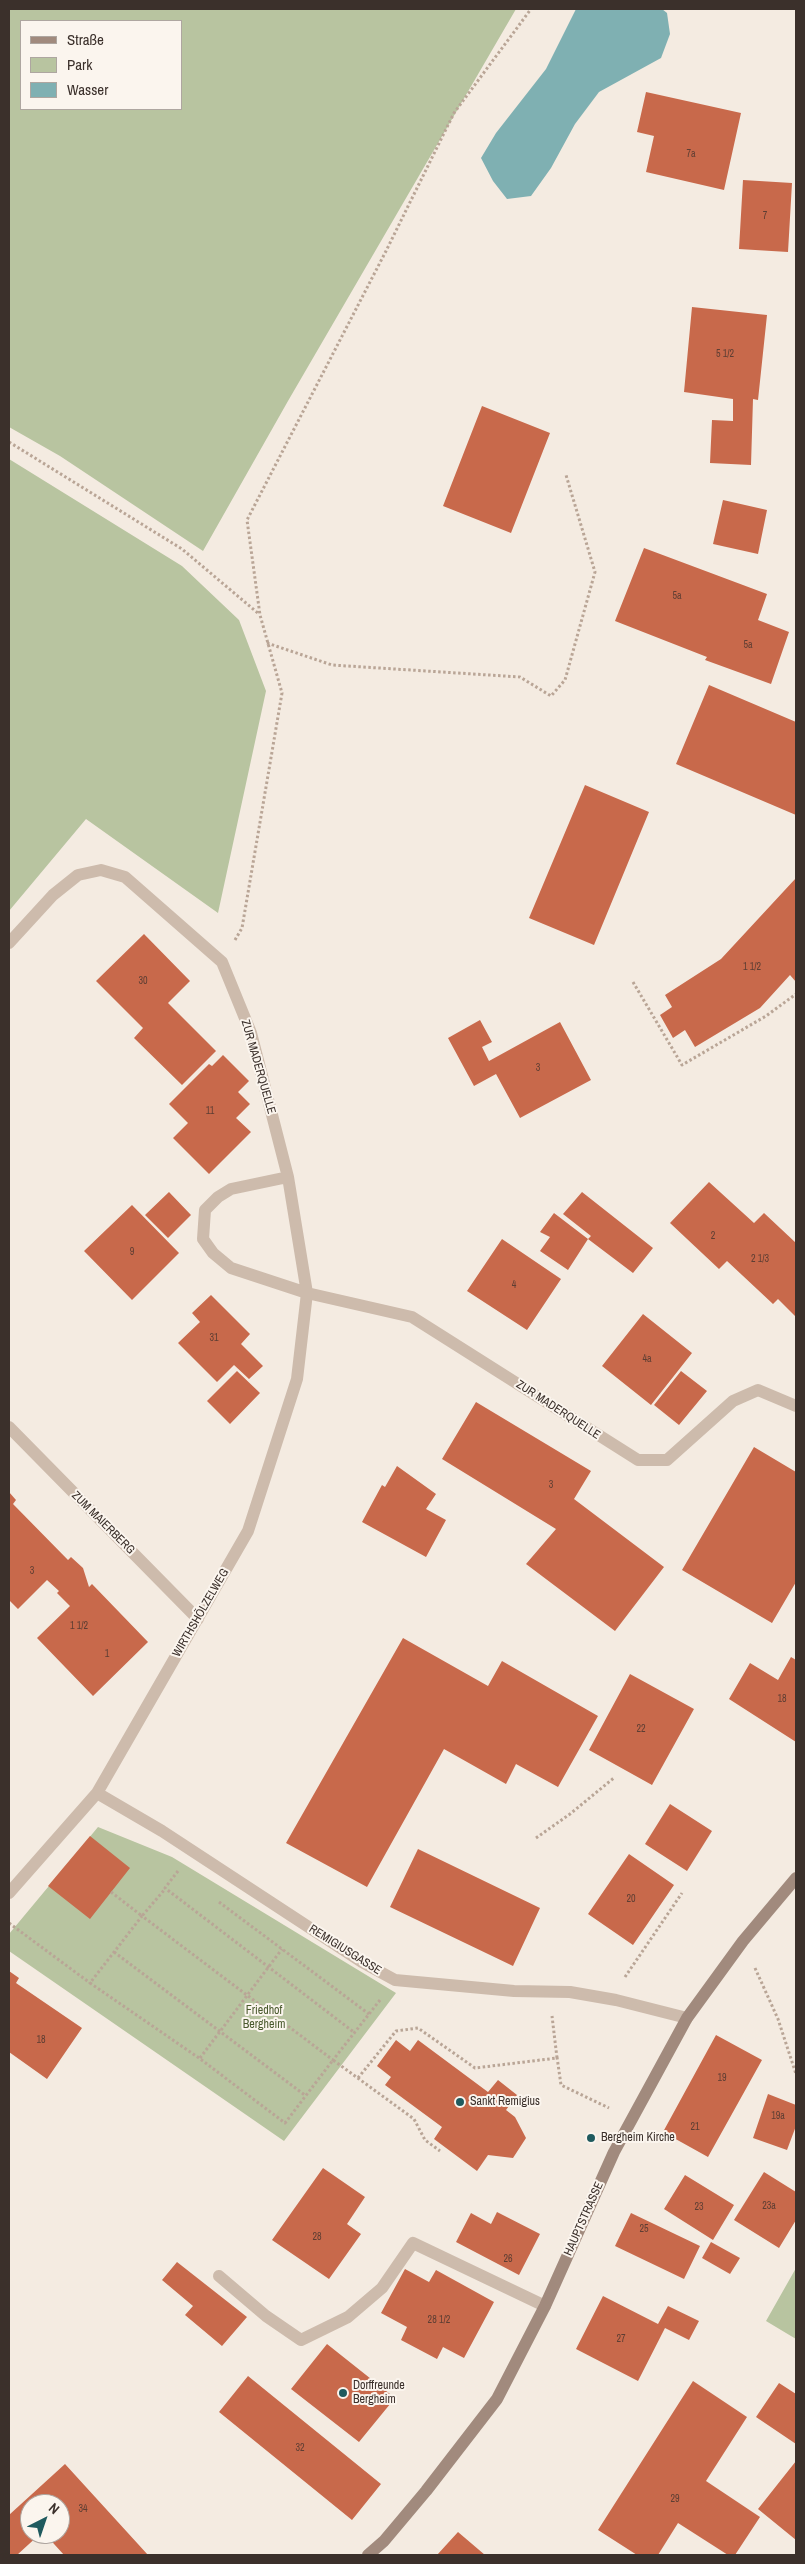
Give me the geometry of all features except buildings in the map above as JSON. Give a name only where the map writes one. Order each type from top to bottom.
[{"type":"street","name":"ZUR MADERQUELLE","points":[[9,943],[53,895],[78,875],[101,870],[124,877],[222,962],[251,1033],[288,1177],[307,1294]]},
{"type":"street","name":"ZUR MADERQUELLE","points":[[288,1177],[231,1189],[218,1197],[205,1210],[203,1239],[213,1253],[231,1268],[307,1294],[412,1316],[638,1460],[667,1460],[733,1401],[758,1390],[796,1406]]},
{"type":"street","name":"WIRTHSHÖLZELWEG","points":[[9,1893],[97,1793],[248,1531],[297,1379],[307,1294]]},
{"type":"street","name":"ZUM MAIERBERG","points":[[9,1427],[198,1619]]},
{"type":"street","name":"REMIGIUSGASSE","points":[[97,1793],[162,1832],[362,1962],[395,1980],[514,1991],[570,1992],[616,2000],[687,2018]]},
{"type":"street","name":"HAUPTSTRASSE","points":[[368,2555],[384,2541],[426,2491],[497,2398],[546,2306],[614,2152],[687,2018],[743,1941],[796,1878]]},
{"type":"street","points":[[219,2276],[266,2316],[301,2340],[348,2317],[382,2288],[413,2242],[546,2306]]},
{"type":"path","points":[[222,962],[242,928],[282,693],[260,615],[247,520],[386,251],[454,113],[531,9]]},
{"type":"path","points":[[9,442],[182,549],[260,615]]},
{"type":"path","points":[[267,643],[332,665],[520,677],[551,696],[565,680],[595,572],[566,475]]},
{"type":"path","points":[[633,982],[682,1064],[766,1016],[796,994]]},
{"type":"path","points":[[536,1838],[570,1814],[615,1777]]},
{"type":"path","points":[[90,1983],[178,1871],[186,1877]]},
{"type":"path","points":[[167,1886],[165,1888],[355,2033]]},
{"type":"path","points":[[111,1892],[414,2119],[425,2140],[440,2150]]},
{"type":"path","points":[[622,1981],[682,1893]]},
{"type":"path","points":[[218,1901],[369,2014]]},
{"type":"path","points":[[9,1923],[90,1983],[200,2058],[285,2123],[379,2002]]},
{"type":"path","points":[[743,1941],[778,2020],[796,2074]]},
{"type":"path","points":[[200,2058],[282,1949]]},
{"type":"path","points":[[114,1952],[306,2096]]},
{"type":"path","points":[[358,2078],[396,2031],[418,2028],[475,2068],[557,2058]]},
{"type":"path","points":[[554,2038],[561,2085],[633,2117]]},
{"type":"green space","points":[[9,9],[516,9],[203,551],[60,456],[9,427]]},
{"type":"green space","points":[[9,459],[182,566],[239,620],[266,691],[218,913],[86,819],[9,911]]},
{"type":"green space","name":"Friedhof Bergheim","points":[[98,1827],[172,1857],[396,1993],[284,2141],[9,1951],[9,1934]]},
{"type":"green space","points":[[796,2268],[796,2339],[766,2321]]},
{"type":"water","points":[[576,9],[662,9],[667,13],[670,34],[661,58],[599,92],[575,124],[551,168],[531,196],[507,199],[493,181],[481,158],[496,133],[546,69]]},
{"type":"place","name":"Sankt Remigius","points":[[460,2102]]},
{"type":"place","name":"Bergheim Kirche","points":[[591,2138]]},
{"type":"place","name":"Dorffreunde Bergheim","points":[[343,2393]]}]
